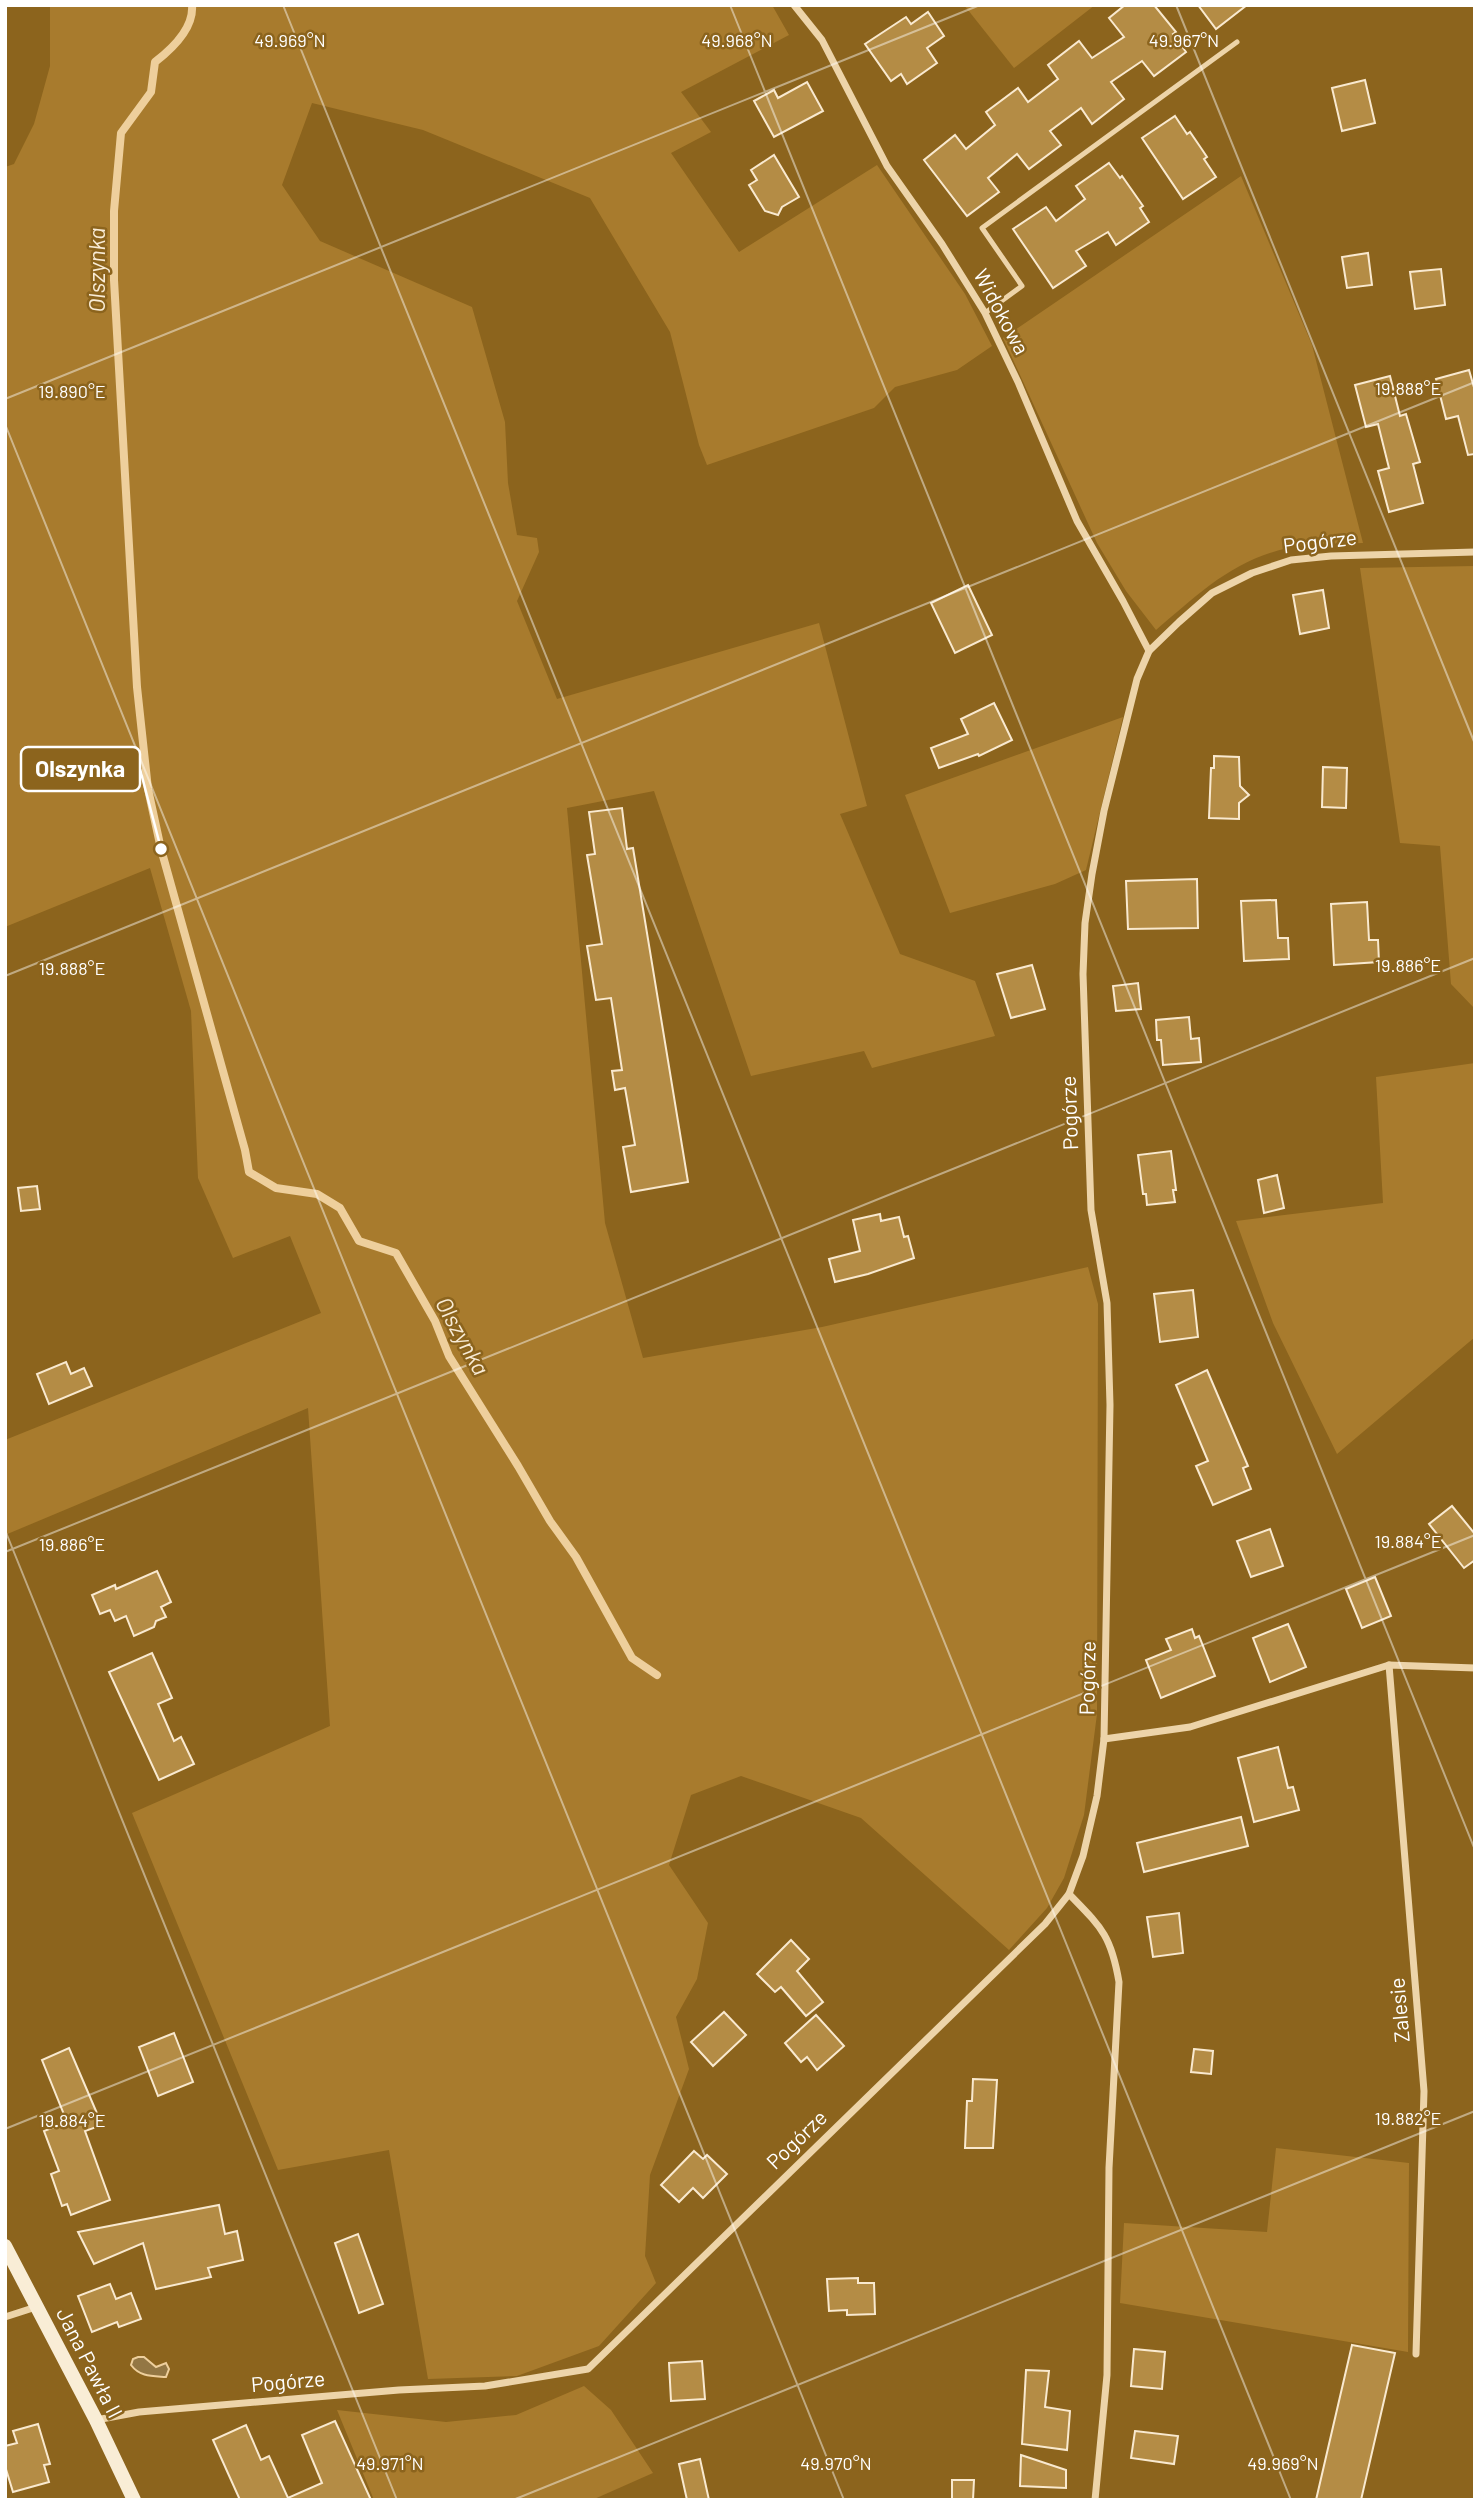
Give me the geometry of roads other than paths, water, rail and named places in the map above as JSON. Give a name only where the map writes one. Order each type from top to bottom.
[{"type":"street","name":"Widokowa","points":[[793,5],[821,40],[887,166],[942,244],[985,313],[1018,382],[1077,521],[1124,601],[1149,651]]},
{"type":"street","name":"Pogórze","points":[[96,2420],[139,2412],[399,2390],[485,2386],[588,2369],[1045,1924],[1069,1894],[1083,1856],[1097,1796],[1104,1739],[1110,1405],[1108,1303],[1091,1210],[1083,974],[1085,923],[1104,811],[1137,679],[1149,651],[1212,593],[1252,573],[1291,560],[1371,554],[1475,552]]},
{"type":"street","points":[[1104,1739],[1190,1727],[1390,1665],[1475,1668]]},
{"type":"street","name":"Zalesie","points":[[1390,1665],[1424,2091],[1416,2354]]},
{"type":"street","points":[[1069,1894],[1102,1929],[1114,1952],[1119,1982],[1109,2168],[1110,2298],[1107,2375],[1095,2500]]},
{"type":"street","name":"Jana Pawła II","points":[[5,2246],[96,2420],[134,2500]]},
{"type":"street","points":[[5,2317],[37,2307]]},
{"type":"lane","points":[[985,313],[1022,286],[982,228],[1237,42]]},
{"type":"waterway","name":"Olszynka","points":[[192,5],[192,14],[186,30],[155,62],[151,92],[121,133],[114,211],[114,280],[137,687],[148,789],[161,849],[249,1172],[276,1188],[317,1194],[340,1208],[359,1241],[396,1253],[435,1321],[449,1356],[550,1521],[576,1557],[632,1658],[657,1675]]},
{"type":"place","name":"Olszynka","points":[[161,849]]}]
